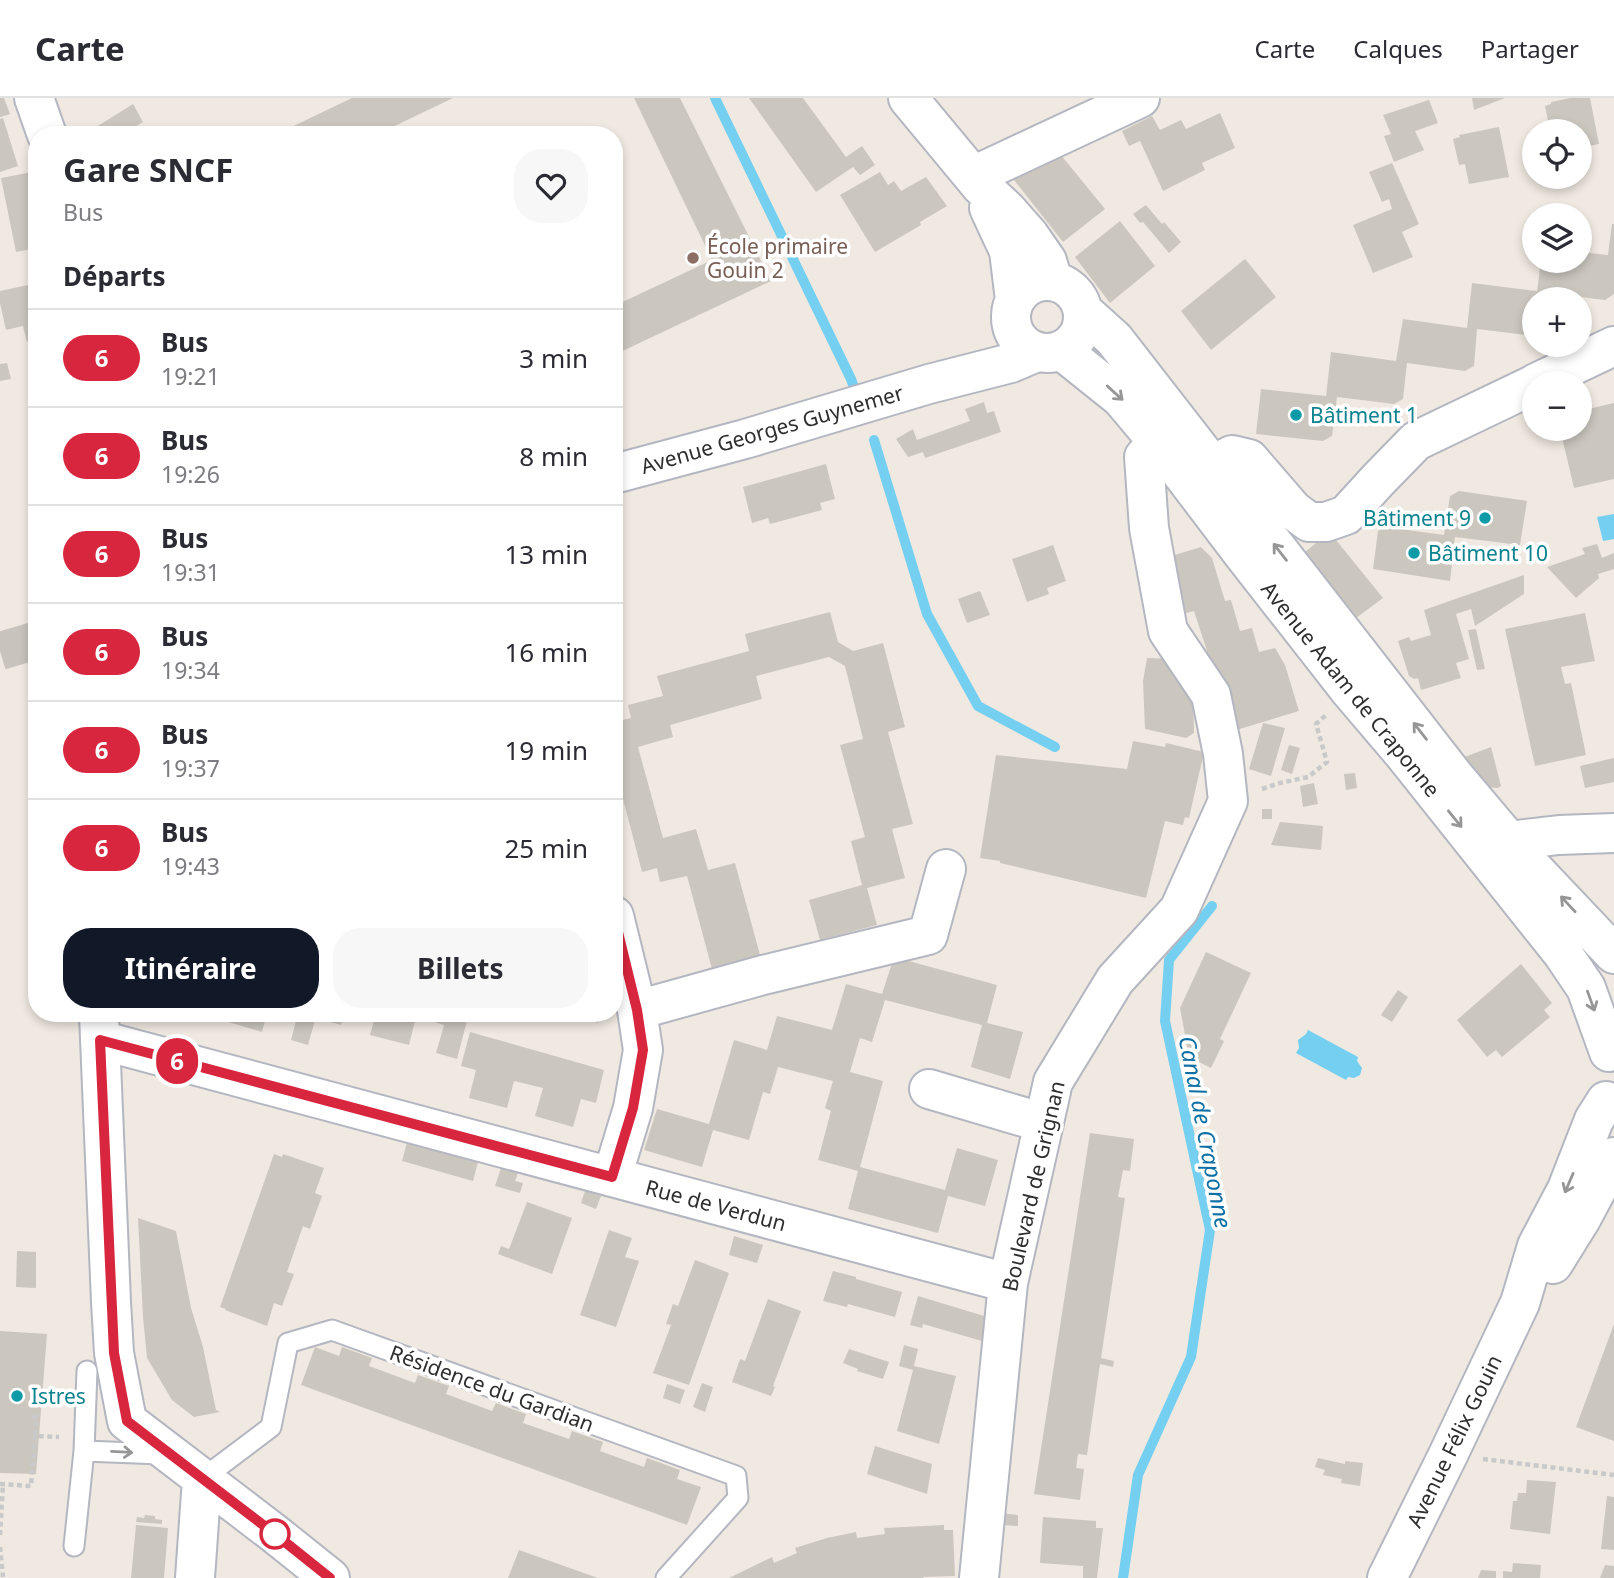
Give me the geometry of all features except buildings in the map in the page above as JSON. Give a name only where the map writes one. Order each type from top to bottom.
[{"type":"street","points":[[34,98],[44,126]]},
{"type":"street","points":[[908,98],[977,181],[1028,235],[1047,261],[1053,281]]},
{"type":"street","points":[[977,181],[1140,98]]},
{"type":"street","points":[[977,181],[1009,251],[1012,327],[1017,338],[1026,346],[1049,351]]},
{"type":"street","points":[[1041,281],[1064,284],[1080,301],[1083,323],[1072,344],[929,384],[970,359],[997,336],[1021,290],[1031,284],[1041,281]]},
{"type":"street","name":"Avenue Adam de Craponne","points":[[1083,311],[1114,339],[1454,776],[1525,860],[1614,954]]},
{"type":"street","points":[[1562,371],[1614,346]]},
{"type":"street","name":"Avenue Adam de Craponne","points":[[1049,351],[1122,398],[1158,442],[1351,692],[1563,954],[1586,988],[1612,1050]]},
{"type":"street","name":"Avenue Georges Guynemer","points":[[623,472],[745,439],[929,384]]},
{"type":"street","points":[[1212,466],[1233,455],[1249,459],[1293,510],[1308,522],[1326,522],[1346,515],[1416,441],[1522,390]]},
{"type":"street","points":[[1158,442],[1144,457],[1149,528],[1168,631],[1211,695],[1223,754],[1228,801]]},
{"type":"street","name":"Boulevard de Grignan","points":[[979,1578],[1008,1283],[1053,1082],[1115,980],[1179,909],[1228,801]]},
{"type":"street","points":[[1508,841],[1559,835],[1614,833]]},
{"type":"street","points":[[637,1010],[764,975],[928,935],[946,869]]},
{"type":"street","points":[[612,1177],[633,1108],[643,1050],[637,1010],[623,953]]},
{"type":"street","points":[[99,1027],[114,1353],[127,1421],[330,1578]]},
{"type":"street","name":"Rue de Verdun","points":[[99,1027],[612,1177],[1008,1283]]},
{"type":"street","points":[[1610,1106],[1601,1090],[1600,1076],[1603,1063],[1612,1050]]},
{"type":"street","points":[[929,1090],[1044,1123]]},
{"type":"street","name":"Avenue Félix Gouin","points":[[1387,1578],[1520,1303],[1537,1246],[1567,1189],[1594,1120],[1610,1106]]},
{"type":"street","name":"Avenue Félix Gouin","points":[[1520,1303],[1556,1261],[1614,1157]]},
{"type":"street","points":[[195,1578],[202,1479]]},
{"type":"lane","name":"Résidence du Gardian","points":[[202,1479],[271,1427],[288,1343],[332,1330],[736,1476],[738,1499],[666,1578]]},
{"type":"lane","points":[[74,1546],[84,1451],[87,1371]]},
{"type":"lane","points":[[84,1451],[170,1454]]},
{"type":"path","points":[[1228,801],[1280,783],[1308,777],[1327,762],[1316,724],[1351,692]]},
{"type":"path","points":[[32,1417],[36,1417],[35,1436]]},
{"type":"path","points":[[1448,1455],[1614,1475]]},
{"type":"path","points":[[0,1535],[4,1485]]},
{"type":"path","points":[[0,1546],[3,1577]]},
{"type":"water","points":[[1614,514],[1614,539],[1603,541],[1597,517]]},
{"type":"water","points":[[1308,1030],[1358,1057],[1357,1061],[1362,1068],[1360,1075],[1348,1077],[1346,1080],[1296,1053],[1299,1048],[1298,1040]]},
{"type":"waterway","name":"Canal de Craponne","points":[[715,98],[856,393]]},
{"type":"waterway","name":"Canal de Craponne","points":[[874,440],[927,614],[978,706],[1055,747]]},
{"type":"waterway","name":"Canal de Craponne","points":[[1123,1578],[1138,1475],[1191,1357],[1210,1230],[1165,1021],[1169,960],[1212,906]]},
{"type":"tunnel","points":[[0,651],[28,643]]},
{"type":"bus line","name":"6","points":[[330,1578],[127,1421],[114,1353],[100,1040],[612,1177],[633,1108],[643,1050],[637,1010],[623,953]]},
{"type":"place","name":"École primaire Gouin 2","points":[[693,258]]},
{"type":"place","name":"Bâtiment 1","points":[[1296,415]]},
{"type":"place","name":"Bâtiment 9","points":[[1485,518]]},
{"type":"place","name":"Bâtiment 10","points":[[1414,553]]},
{"type":"place","name":"Istres","points":[[17,1396]]}]
